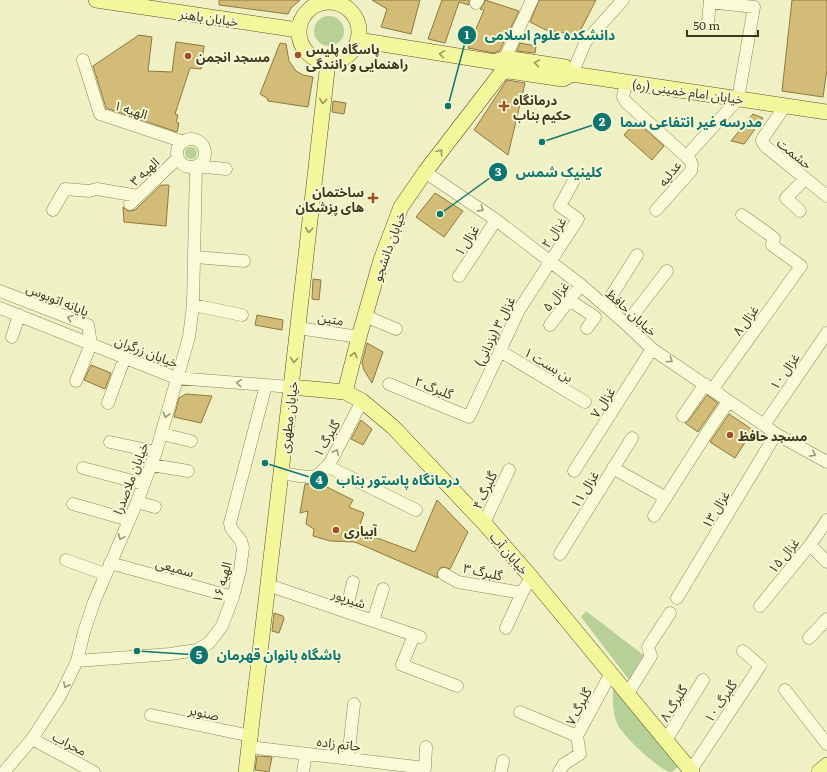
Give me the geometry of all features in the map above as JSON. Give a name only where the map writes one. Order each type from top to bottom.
[{"type":"main road","name":"خیابان باهنر","points":[[96,0],[135,3],[298,30]]},
{"type":"main road","points":[[327,69],[348,56],[353,50],[358,40],[358,26],[354,15],[345,6],[334,1],[322,2],[315,5],[308,9],[301,19],[298,30],[300,40],[306,52],[327,69],[333,71],[344,67],[354,61],[365,49],[375,42]]},
{"type":"main road","name":"خیابان امام خمینی (ره)","points":[[358,40],[503,64],[563,79],[572,74],[827,111]]},
{"type":"main road","name":"خیابان دانشجو","points":[[345,392],[381,260],[401,207],[425,172],[496,78],[498,68],[503,64]]},
{"type":"main road","name":"خیابان مطهری","points":[[246,772],[327,69]]},
{"type":"main road","name":"خیابان آب","points":[[291,387],[345,392],[362,401],[392,427],[484,523],[531,577],[692,771]]},
{"type":"main road","points":[[818,772],[827,765]]},
{"type":"street","points":[[503,64],[532,0]]},
{"type":"street","points":[[572,74],[586,41],[623,0]]},
{"type":"street","points":[[692,150],[738,99],[754,7],[710,1],[708,23]]},
{"type":"street","name":"الهیه ۱","points":[[83,60],[100,114],[184,142]]},
{"type":"street","name":"عدلیه","points":[[626,82],[624,97],[626,102],[690,160],[692,165],[691,171],[656,210]]},
{"type":"street","name":"حشمت","points":[[785,106],[763,138],[762,142],[827,196]]},
{"type":"street","points":[[196,166],[205,156],[203,147],[194,140],[184,142],[181,144],[178,151],[178,158],[184,165],[188,167],[196,166],[226,169]]},
{"type":"street","name":"الهیه ۳","points":[[53,210],[65,189],[89,191],[97,189],[134,200],[178,158]]},
{"type":"street","name":"خیابان ملاصدرا","points":[[4,772],[32,739],[60,696],[77,661],[84,632],[94,602],[152,465],[162,434],[176,378],[189,337],[193,306],[196,166]]},
{"type":"street","name":"خیابان حافظ","points":[[425,172],[496,220],[581,285],[652,349],[764,424],[776,434],[827,462]]},
{"type":"street","points":[[800,211],[786,198],[805,179]]},
{"type":"street","name":"غزال ۲","points":[[550,261],[578,219],[560,206],[573,182]]},
{"type":"street","name":"غزال ۸","points":[[683,416],[709,387],[801,266],[772,245],[774,238],[742,215]]},
{"type":"street","name":"غزال ۱","points":[[459,276],[496,220]]},
{"type":"street","points":[[605,306],[637,255]]},
{"type":"street","points":[[195,257],[244,261]]},
{"type":"street","name":"غزال ۳ (یزدانی)","points":[[468,417],[519,310],[550,261]]},
{"type":"street","points":[[626,324],[667,271]]},
{"type":"street","name":"غزال ۵","points":[[550,325],[581,285]]},
{"type":"street","name":"پایانه اتوبوس","points":[[0,291],[88,325],[91,344]]},
{"type":"street","points":[[569,300],[595,317],[587,328]]},
{"type":"street","points":[[193,306],[242,315]]},
{"type":"street","name":"خیابان زرگران","points":[[0,308],[176,378],[264,390],[291,387]]},
{"type":"street","points":[[12,337],[19,315]]},
{"type":"street","points":[[365,316],[396,329]]},
{"type":"street","name":"متین","points":[[298,328],[359,337]]},
{"type":"street","name":"غزال ۱۰","points":[[764,424],[827,334]]},
{"type":"street","points":[[76,381],[91,344]]},
{"type":"street","name":"غزال ۷","points":[[574,471],[652,349]]},
{"type":"street","name":"بن بست ۱","points":[[500,351],[585,402]]},
{"type":"street","points":[[108,403],[125,357]]},
{"type":"street","name":"گلبرگ ۲","points":[[389,384],[468,417]]},
{"type":"street","name":"الهیه ۱۶","points":[[77,661],[170,654],[197,650],[209,643],[222,626],[233,597],[240,570],[243,548],[241,542],[231,528],[230,523],[264,390]]},
{"type":"street","name":"گلبرگ ۱","points":[[281,473],[316,476],[330,463],[362,401]]},
{"type":"street","points":[[654,516],[729,401]]},
{"type":"street","points":[[162,434],[191,441]]},
{"type":"street","name":"غزال ۱۳","points":[[677,598],[776,434]]},
{"type":"street","name":"غزال ۱۱","points":[[560,554],[632,438]]},
{"type":"street","points":[[110,442],[156,452]]},
{"type":"street","points":[[152,465],[188,471]]},
{"type":"street","points":[[327,466],[416,510]]},
{"type":"street","points":[[83,468],[144,484]]},
{"type":"street","points":[[613,468],[666,498]]},
{"type":"street","name":"گلبرگ ۴","points":[[484,523],[509,470]]},
{"type":"street","points":[[137,502],[155,507]]},
{"type":"street","points":[[73,504],[129,520]]},
{"type":"street","name":"غزال ۱۵","points":[[760,606],[810,545],[827,520]]},
{"type":"street","points":[[810,545],[827,562]]},
{"type":"street","name":"سمیعی","points":[[66,560],[233,597]]},
{"type":"street","name":"گلبرگ ۳","points":[[444,574],[458,582],[522,593]]},
{"type":"street","points":[[506,628],[531,577]]},
{"type":"street","points":[[346,612],[353,582]]},
{"type":"street","name":"شیرپور","points":[[268,585],[417,636],[402,665],[457,686]]},
{"type":"street","points":[[373,621],[383,589]]},
{"type":"street","points":[[628,693],[651,656],[648,647],[670,613]]},
{"type":"street","points":[[809,638],[827,619]]},
{"type":"street","name":"گلبرگ ۱۰","points":[[692,771],[760,666],[743,652]]},
{"type":"street","name":"گلبرگ ۷","points":[[559,772],[564,764],[580,754],[577,736],[611,673]]},
{"type":"street","name":"گلبرگ ۸","points":[[666,740],[703,680]]},
{"type":"street","points":[[785,690],[827,744]]},
{"type":"street","points":[[348,759],[354,704]]},
{"type":"street","points":[[520,712],[577,736]]},
{"type":"street","name":"صنوبر","points":[[151,715],[250,742]]},
{"type":"street","name":"محراب","points":[[32,739],[94,772]]},
{"type":"street","name":"حاتم زاده","points":[[250,742],[306,754],[348,759],[379,767],[425,768],[426,747]]},
{"type":"street","points":[[303,772],[306,754]]},
{"type":"green space","points":[[329,16],[340,20],[344,31],[340,42],[329,46],[318,42],[314,31],[318,20]]},
{"type":"green space","points":[[193,147],[196,148],[196,158],[189,159],[186,158],[185,151],[186,148]]},
{"type":"green space","points":[[586,611],[646,657],[630,681],[581,617]]},
{"type":"green space","points":[[613,687],[679,766],[672,772],[660,766],[635,746],[619,727],[614,712]]},
{"type":"building","points":[[219,0],[300,0],[291,8],[288,14],[219,5]]},
{"type":"building","points":[[372,0],[420,0],[411,34],[381,27],[387,9]]},
{"type":"building","points":[[442,0],[469,0],[469,5],[459,2],[445,43],[428,39]]},
{"type":"building","points":[[485,0],[519,11],[500,50],[494,53],[468,48],[484,10],[480,9]]},
{"type":"building","points":[[539,0],[596,0],[578,35],[546,30],[530,22]]},
{"type":"building","points":[[792,0],[827,0],[827,69],[823,97],[782,91]]},
{"type":"building","points":[[139,35],[152,37],[148,71],[172,72],[176,42],[204,46],[201,69],[190,68],[175,114],[178,115],[176,122],[179,123],[177,132],[106,108],[93,66]]},
{"type":"building","points":[[280,43],[286,44],[289,61],[296,71],[303,75],[313,77],[308,107],[268,101],[267,98],[260,94]]},
{"type":"building","points":[[520,43],[536,46],[535,53],[517,51]]},
{"type":"building","name":"درمانگاه حکیم بناب","points":[[507,80],[525,83],[508,155],[474,130]]},
{"type":"building","points":[[333,101],[346,103],[344,114],[332,112]]},
{"type":"building","points":[[753,114],[763,118],[744,144],[731,141]]},
{"type":"building","points":[[636,121],[664,146],[652,160],[624,135]]},
{"type":"building","points":[[161,185],[169,185],[166,226],[124,222],[123,207],[128,211],[135,210]]},
{"type":"building","points":[[435,193],[463,211],[444,237],[416,217]]},
{"type":"building","points":[[313,279],[321,280],[319,300],[312,299]]},
{"type":"building","points":[[257,315],[283,320],[282,330],[255,325]]},
{"type":"building","points":[[367,343],[383,352],[372,383],[364,370],[362,363]]},
{"type":"building","points":[[91,365],[111,373],[105,389],[84,380]]},
{"type":"building","points":[[186,394],[212,396],[201,423],[174,417],[179,398]]},
{"type":"building","points":[[707,395],[718,403],[698,432],[685,423],[689,420]]},
{"type":"building","name":"مسجد حافظ","points":[[729,414],[753,430],[735,458],[710,442]]},
{"type":"building","points":[[361,420],[372,429],[363,445],[351,439]]},
{"type":"building","name":"آبیاری","points":[[319,483],[353,500],[349,507],[364,513],[358,531],[415,552],[437,500],[468,532],[450,569],[444,567],[440,568],[437,574],[438,578],[355,542],[330,541],[313,536],[314,529],[306,524],[308,511],[300,513],[305,484]]},
{"type":"building","points":[[274,613],[283,616],[284,619],[279,633],[272,631]]},
{"type":"building","points":[[257,756],[272,757],[269,772],[255,770]]},
{"type":"place","name":"پاسگاه پلیس راهنمایی و رانندگی","points":[[298,55]]},
{"type":"place","name":"مسجد انجمن","points":[[188,56]]},
{"type":"place","name":"دانشکده علوم اسلامی","points":[[448,106]]},
{"type":"place","name":"درمانگاه حکیم بناب","points":[[504,106]]},
{"type":"place","name":"مدرسه غیر انتفاعی سما","points":[[542,142]]},
{"type":"place","name":"ساختمان های پزشکان","points":[[373,198]]},
{"type":"place","name":"کلینیک شمس","points":[[440,214]]},
{"type":"place","name":"مسجد حافظ","points":[[730,435]]},
{"type":"place","name":"درمانگاه پاستور بناب","points":[[265,463]]},
{"type":"place","name":"آبیاری","points":[[336,530]]},
{"type":"place","name":"باشگاه بانوان قهرمان","points":[[137,651]]}]
